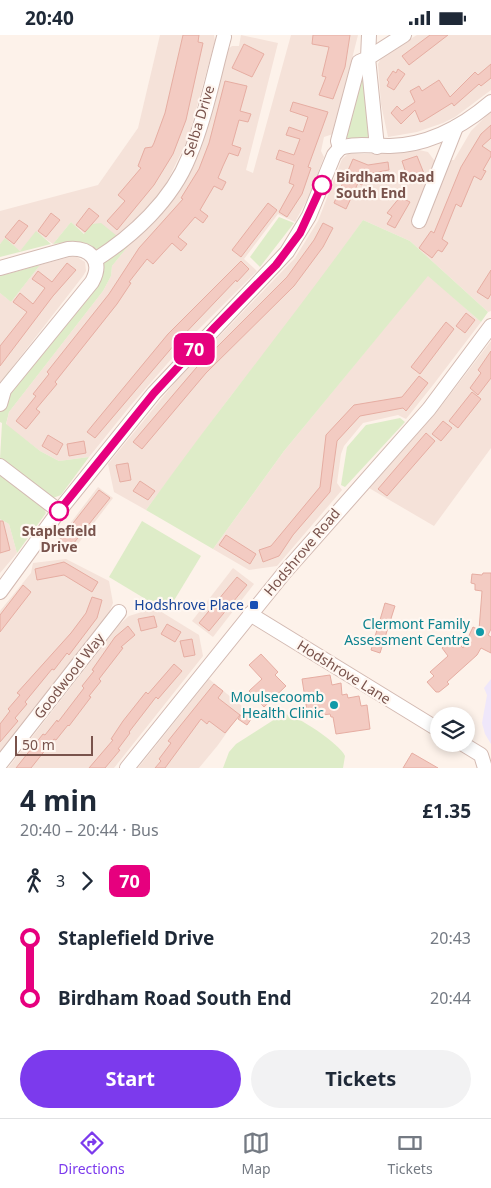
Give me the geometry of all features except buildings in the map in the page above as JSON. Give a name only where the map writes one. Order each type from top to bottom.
[{"type":"street","points":[[369,35],[368,58],[377,147]]},
{"type":"street","points":[[377,35],[388,40],[404,35]]},
{"type":"street","points":[[340,148],[338,141],[359,62],[404,35]]},
{"type":"street","name":"Selba Drive","points":[[95,260],[145,219],[178,179],[189,159],[198,134],[224,37]]},
{"type":"street","points":[[0,592],[59,511],[154,393],[276,265],[300,233],[334,155],[340,148],[399,146],[422,141],[456,127],[491,102]]},
{"type":"street","points":[[419,221],[456,127]]},
{"type":"street","points":[[0,268],[75,249],[86,251],[95,260],[94,279],[4,390],[0,404]]},
{"type":"street","name":"Hodshrove Road","points":[[127,768],[250,614],[342,505],[429,409],[491,326]]},
{"type":"street","points":[[0,466],[59,511]]},
{"type":"street","name":"Goodwood Way","points":[[0,764],[119,612]]},
{"type":"street","name":"Hodshrove Lane","points":[[250,614],[430,725]]},
{"type":"street","points":[[475,751],[479,753],[487,765]]},
{"type":"shaded area","points":[[160,35],[214,35],[215,41],[188,139],[163,190],[145,211],[117,236],[85,234],[71,222],[53,244],[36,232],[20,251],[5,239],[0,244],[0,211],[98,185],[138,128]]},
{"type":"shaded area","points":[[241,35],[278,43],[246,170],[253,173],[291,35],[358,35],[333,134],[324,137],[321,151],[324,157],[309,196],[295,222],[278,214],[244,259],[257,271],[188,340],[131,405],[89,457],[59,461],[40,451],[6,425],[9,412],[103,291],[111,276],[112,266],[129,245],[165,209],[183,184],[203,139],[227,50],[232,46],[239,46]]},
{"type":"shaded area","points":[[417,35],[491,35],[491,90],[455,117],[443,123],[417,132],[388,137],[381,104],[378,64],[382,56]]},
{"type":"shaded area","points":[[491,111],[491,311],[488,312],[410,241],[363,220],[315,289],[230,397],[146,510],[114,492],[108,464],[177,380],[295,258],[318,221],[342,159],[348,154],[380,154],[419,150],[428,152],[434,160],[454,160],[471,131]]},
{"type":"shaded area","points":[[77,257],[85,262],[86,271],[0,383],[0,293],[11,302],[40,265]]},
{"type":"shaded area","points":[[428,275],[481,322],[433,385],[406,419],[398,415],[363,423],[344,446],[341,454],[337,483],[342,490],[277,566],[249,570],[213,549],[284,451]]},
{"type":"shaded area","points":[[491,341],[491,448],[434,526],[369,488],[436,413]]},
{"type":"shaded area","points":[[98,487],[113,498],[71,553],[56,542]]},
{"type":"shaded area","points":[[0,519],[9,524],[17,553],[0,573]]},
{"type":"shaded area","points":[[66,559],[109,581],[113,603],[108,615],[0,755],[0,611],[31,573],[33,563]]},
{"type":"shaded area","points":[[233,568],[254,584],[213,637],[192,621]]},
{"type":"shaded area","points":[[155,608],[199,635],[203,656],[114,768],[8,768],[120,624],[129,616]]},
{"type":"shaded area","points":[[209,679],[244,708],[218,745],[199,768],[138,768]]},
{"type":"shaded area","points":[[491,679],[491,744],[485,734],[482,723],[487,695],[484,688]]},
{"type":"green space","points":[[362,66],[369,138],[347,138],[344,134]]},
{"type":"green space","points":[[279,217],[294,223],[260,267],[250,257]]},
{"type":"green space","points":[[363,220],[410,241],[488,312],[481,322],[428,276],[284,451],[213,549],[146,510],[309,293]]},
{"type":"green space","points":[[71,222],[84,234],[92,224],[101,223],[117,236],[97,250],[82,242],[53,244]]},
{"type":"green space","points":[[36,231],[51,244],[0,257],[0,244],[5,238],[20,251]]},
{"type":"green space","points":[[125,242],[129,245],[112,266],[111,276],[103,291],[9,412],[6,424],[40,451],[59,461],[89,457],[61,495],[53,498],[0,459],[2,423],[0,422],[0,383],[9,371],[16,382],[100,261]]},
{"type":"green space","points":[[40,265],[11,302],[0,293],[0,276]]},
{"type":"green space","points":[[400,418],[405,422],[345,487],[341,485],[347,447],[366,425]]},
{"type":"green space","points":[[0,471],[43,506],[46,513],[17,553],[9,524],[0,519]]},
{"type":"green space","points":[[142,521],[201,556],[167,612],[109,577]]},
{"type":"green space","points":[[283,714],[307,724],[335,744],[345,756],[343,768],[223,768],[229,752],[236,744]]},
{"type":"bus line","name":"70","points":[[59,511],[154,393],[215,327],[257,286],[294,243],[322,185]]},
{"type":"place","name":"Birdham Road South End","points":[[322,185]]},
{"type":"place","name":"Staplefield Drive","points":[[59,511]]},
{"type":"place","name":"Hodshrove Place","points":[[254,605]]},
{"type":"place","name":"Clermont Family Assessment Centre","points":[[480,632]]},
{"type":"place","name":"Moulsecoomb Health Clinic","points":[[334,705]]}]
